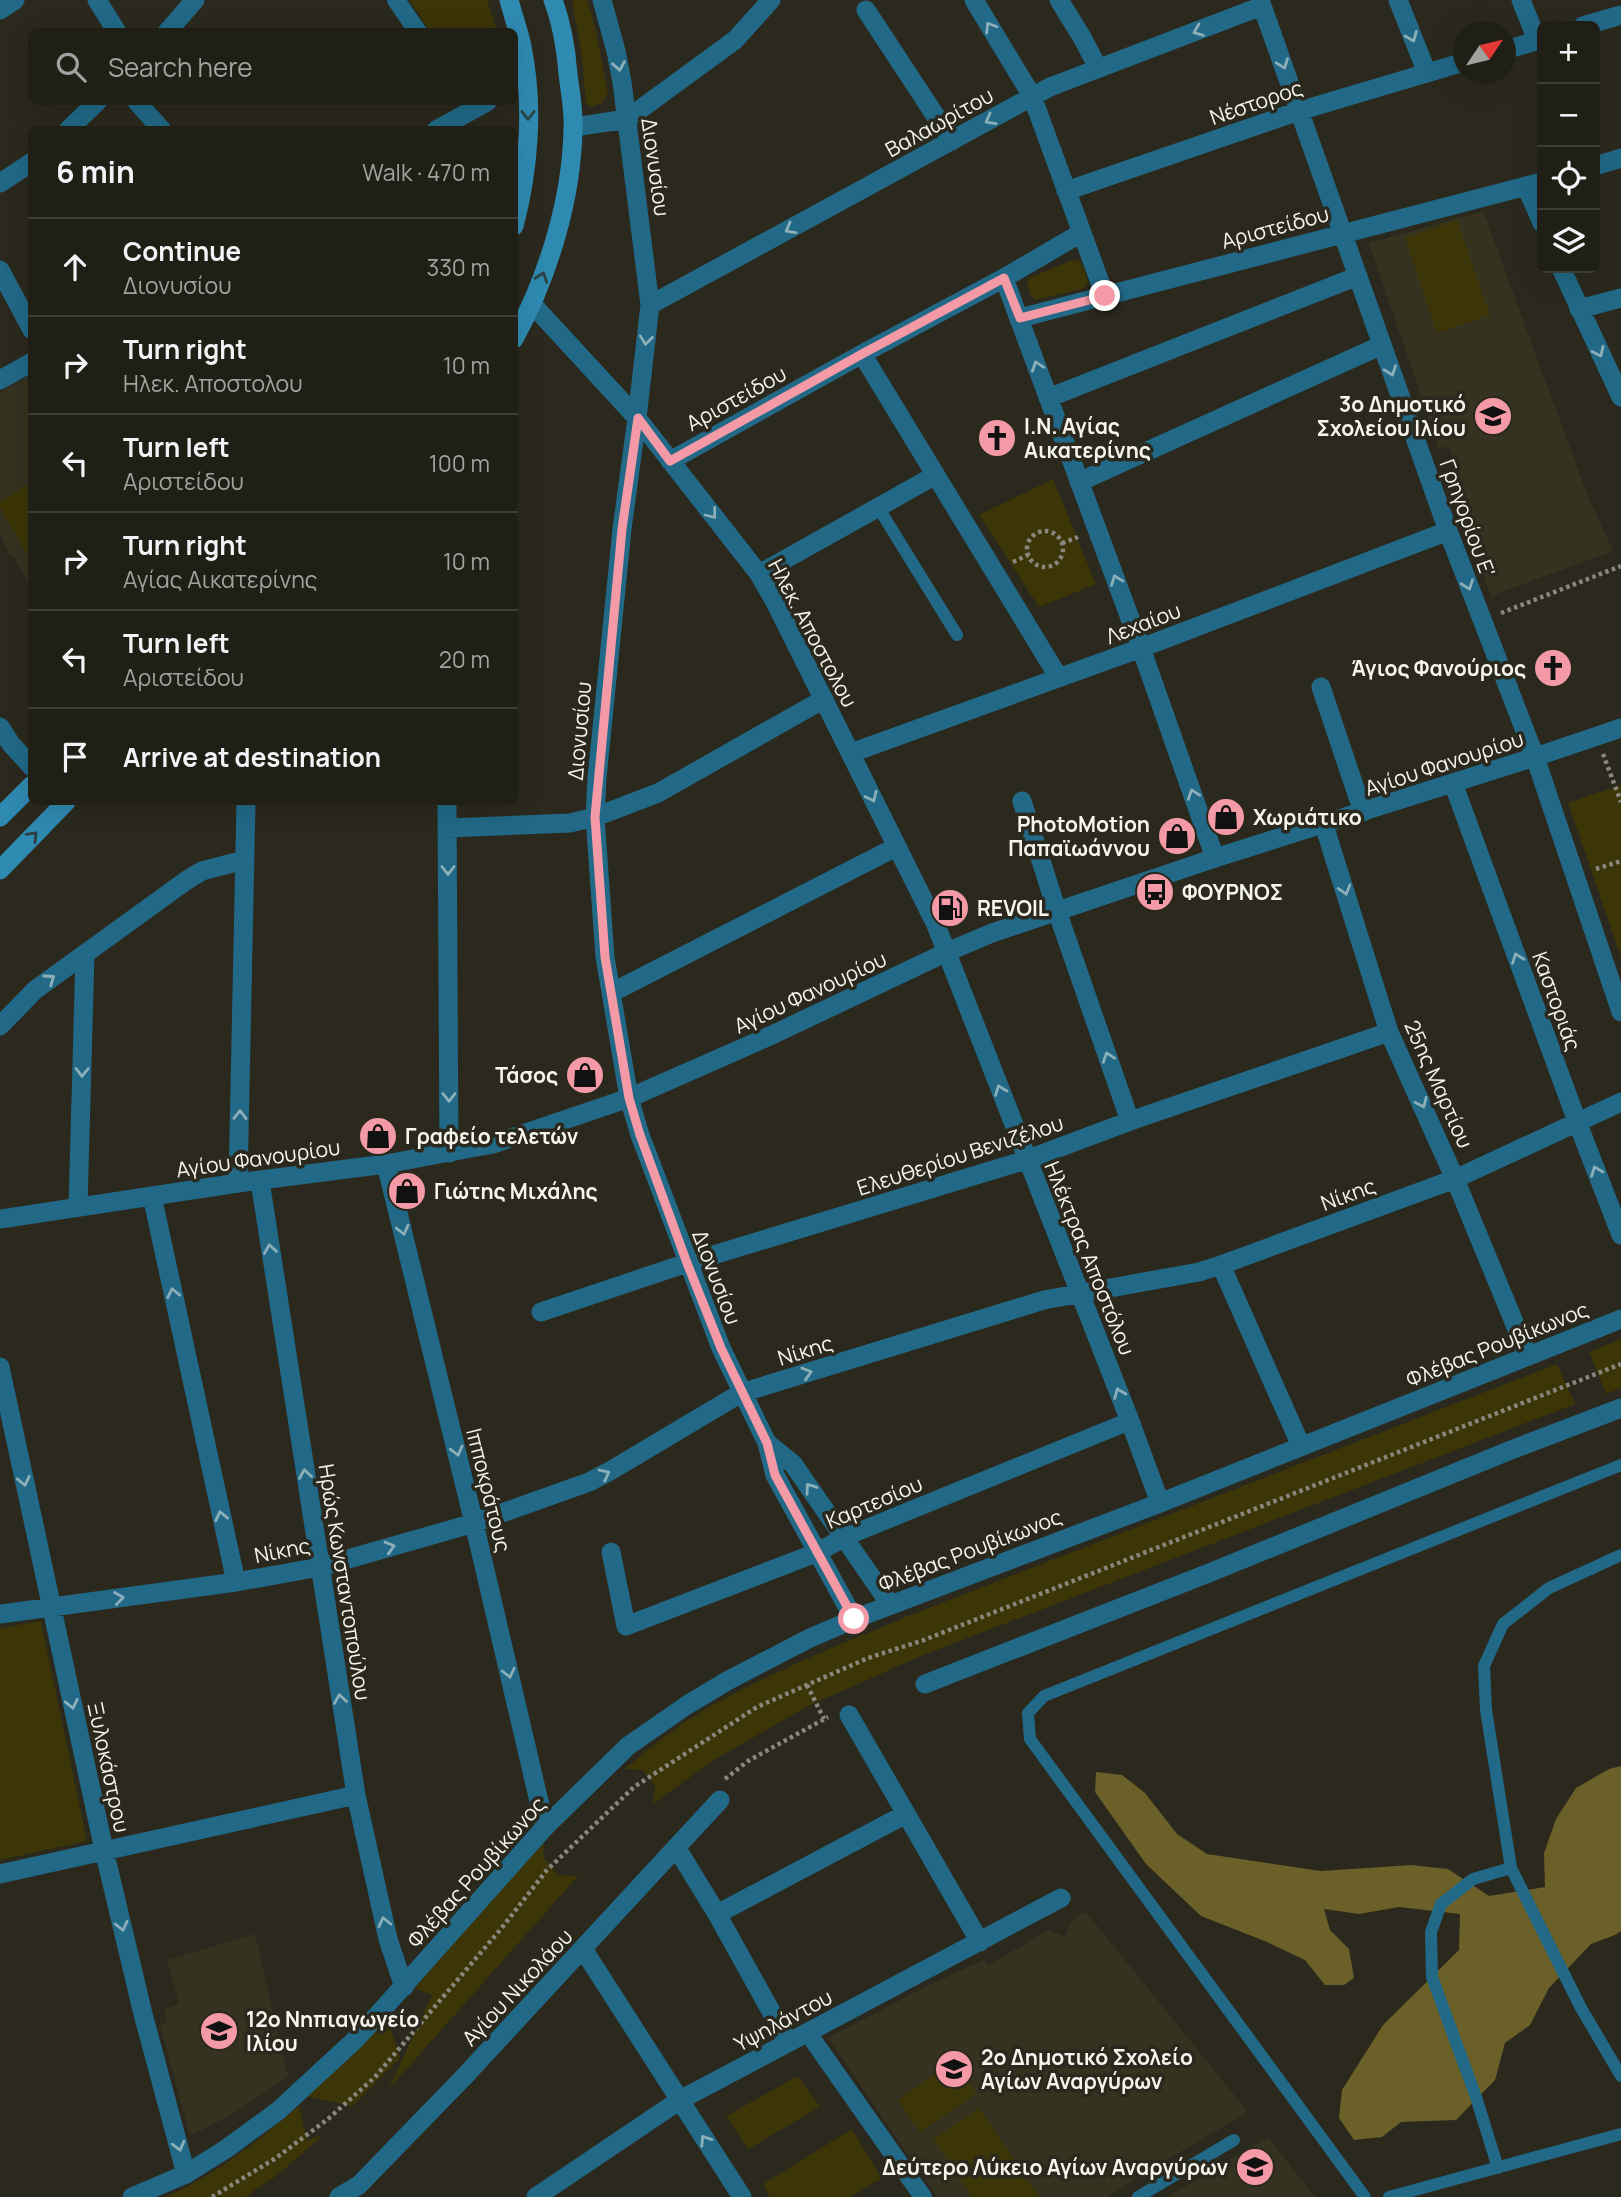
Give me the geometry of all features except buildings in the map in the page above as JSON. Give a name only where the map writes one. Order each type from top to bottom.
[{"type":"main road","points":[[509,0],[517,28]]},
{"type":"main road","points":[[518,333],[533,305],[561,215],[574,127],[566,48],[553,0]]},
{"type":"main road","points":[[518,32],[522,46],[521,85],[526,162],[518,205]]},
{"type":"main road","points":[[0,817],[28,789]]},
{"type":"main road","points":[[0,870],[63,805]]},
{"type":"street","points":[[0,10],[15,0]]},
{"type":"street","points":[[97,0],[114,28]]},
{"type":"street","points":[[170,28],[195,0]]},
{"type":"street","points":[[396,0],[415,28]]},
{"type":"street","name":"Διονυσίου","points":[[602,0],[616,51],[627,118],[650,305],[638,418],[622,529],[595,817],[605,957],[629,1098],[687,1263],[721,1348],[767,1443],[775,1475],[854,1619]]},
{"type":"street","points":[[574,127],[627,118],[735,40],[771,0]]},
{"type":"street","points":[[974,0],[1032,96],[1105,296]]},
{"type":"street","points":[[1059,0],[1098,68]]},
{"type":"street","points":[[1398,0],[1427,73]]},
{"type":"street","points":[[1521,0],[1537,36]]},
{"type":"street","name":"Βαλαωρίτου","points":[[650,305],[1050,87],[1261,3]]},
{"type":"street","name":"Γρηγορίου Ε'","points":[[1261,3],[1448,531],[1535,757],[1621,1012]]},
{"type":"street","points":[[866,10],[952,141]]},
{"type":"street","points":[[1600,21],[1621,15]]},
{"type":"street","points":[[1516,47],[1537,41]]},
{"type":"street","name":"Νέστορος","points":[[1066,191],[1299,111],[1453,65]]},
{"type":"street","points":[[72,126],[94,105]]},
{"type":"street","points":[[140,105],[158,126]]},
{"type":"street","points":[[442,126],[474,105]]},
{"type":"street","points":[[1600,164],[1621,158]]},
{"type":"street","points":[[0,183],[28,165]]},
{"type":"street","points":[[1534,184],[1539,210]]},
{"type":"street","name":"Αριστείδου","points":[[1020,318],[1534,184]]},
{"type":"street","name":"Αριστείδου","points":[[670,461],[1081,233]]},
{"type":"street","points":[[0,270],[28,322]]},
{"type":"street","points":[[1563,273],[1621,397]]},
{"type":"street","points":[[1048,398],[1358,276]]},
{"type":"street","points":[[1004,278],[1141,648],[1215,858]]},
{"type":"street","points":[[1579,309],[1621,298]]},
{"type":"street","name":"Ηλεκ. Αποστολου","points":[[533,305],[638,418],[759,574],[851,753],[947,952]]},
{"type":"street","points":[[1079,482],[1382,345]]},
{"type":"street","points":[[862,354],[1059,678]]},
{"type":"street","points":[[0,380],[28,364]]},
{"type":"street","points":[[759,574],[934,476]]},
{"type":"street","name":"Λεχαίου","points":[[851,753],[1141,648],[1448,531]]},
{"type":"street","points":[[1321,687],[1363,812]]},
{"type":"street","points":[[448,828],[570,824],[595,817],[659,793],[824,699]]},
{"type":"street","points":[[0,727],[28,763]]},
{"type":"street","name":"Αγίου Φανουρίου","points":[[0,1219],[386,1164],[493,1144],[629,1098],[772,1035],[947,952],[1057,911],[1621,728]]},
{"type":"street","name":"Καστοριάς","points":[[1453,783],[1577,1124],[1621,1235]]},
{"type":"street","points":[[1022,801],[1130,1121]]},
{"type":"street","points":[[239,1183],[246,805]]},
{"type":"street","points":[[447,805],[449,1153]]},
{"type":"street","name":"25ης Μαρτίου","points":[[1324,825],[1389,1032],[1455,1179],[1528,1356]]},
{"type":"street","points":[[611,993],[896,847]]},
{"type":"street","points":[[0,1026],[35,990],[187,880],[202,871],[243,860]]},
{"type":"street","name":"Ηλέκτρας Αποστόλου","points":[[947,952],[1160,1503]]},
{"type":"street","points":[[78,1207],[85,954]]},
{"type":"street","name":"Ελευθερίου Βενιζέλου","points":[[541,1312],[687,1263],[1026,1160],[1130,1121],[1389,1032]]},
{"type":"street","name":"Νίκης","points":[[0,1614],[236,1582],[320,1567],[474,1523],[600,1477],[741,1393],[1044,1300],[1199,1272],[1221,1265],[1455,1179],[1621,1102]]},
{"type":"street","name":"Ιπποκράτους","points":[[386,1164],[545,1827]]},
{"type":"street","name":"Ηρώς Κωνσταντοπούλου","points":[[260,1181],[356,1795],[388,1939],[404,1987]]},
{"type":"street","points":[[152,1196],[236,1582]]},
{"type":"street","points":[[1221,1265],[1301,1446]]},
{"type":"street","name":"Φλέβας Ρουβίκωνος","points":[[132,2197],[187,2174],[278,2111],[357,2038],[545,1827],[628,1746],[727,1681],[808,1639],[890,1604],[1160,1503],[1621,1319]]},
{"type":"street","name":"Ξυλοκάστρου","points":[[0,1367],[9,1456],[51,1607],[143,2014],[187,2174]]},
{"type":"street","points":[[925,1684],[1621,1408]]},
{"type":"street","name":"Καρτεσίου","points":[[611,1552],[626,1626],[816,1553],[845,1537],[1130,1421]]},
{"type":"street","name":"Διονυσίου","points":[[767,1443],[793,1464],[890,1604]]},
{"type":"street","points":[[849,1715],[980,1942]]},
{"type":"street","points":[[0,1874],[356,1795]]},
{"type":"street","name":"Αγίου Νικολάου","points":[[339,2197],[363,2191],[462,2079],[720,1800]]},
{"type":"street","points":[[717,1914],[906,1814]]},
{"type":"street","points":[[676,1847],[717,1914],[788,2042]]},
{"type":"street","name":"Υψηλάντου","points":[[536,2197],[558,2191],[680,2100],[1061,1898]]},
{"type":"street","points":[[583,1949],[742,2197]]},
{"type":"street","points":[[808,2033],[923,2197]]},
{"type":"lane","points":[[878,508],[957,635]]},
{"type":"lane","points":[[1365,2197],[1030,1738],[1028,1713],[1044,1696],[1621,1465]]},
{"type":"lane","points":[[1621,1555],[1549,1588],[1503,1624],[1483,1666],[1486,1710],[1511,1868],[1581,2008],[1621,2076]]},
{"type":"lane","points":[[1497,2168],[1476,2097],[1432,1977],[1431,1932],[1441,1903],[1473,1879],[1511,1868]]},
{"type":"lane","points":[[1389,2197],[1621,2134]]},
{"type":"lane","points":[[1138,2197],[1234,2140]]},
{"type":"path","points":[[1043,531],[1058,536],[1062,543],[1060,558],[1047,567],[1032,562],[1028,555],[1030,540],[1043,531]]},
{"type":"path","points":[[1481,621],[1621,566]]},
{"type":"path","points":[[1597,737],[1621,802]]},
{"type":"path","points":[[720,1800],[719,1784],[748,1761],[824,1719],[807,1685]]},
{"type":"shaded area","points":[[409,0],[487,0],[496,28],[428,28]]},
{"type":"shaded area","points":[[572,0],[587,0],[608,93],[602,103],[590,107],[586,103]]},
{"type":"shaded area","name":"3ο Δημοτικό Σχολείου Ιλίου","points":[[1483,211],[1587,494],[1613,551],[1491,596],[1451,485],[1456,476],[1456,466],[1449,446],[1439,449],[1369,243]]},
{"type":"shaded area","points":[[1457,220],[1490,315],[1437,333],[1405,238]]},
{"type":"shaded area","points":[[1077,260],[1083,265],[1088,283],[1082,289],[1035,300],[1031,296],[1027,283],[1029,278]]},
{"type":"shaded area","points":[[28,376],[28,582],[12,555],[9,555],[0,534],[0,393]]},
{"type":"shaded area","points":[[1053,479],[1096,584],[1039,607],[979,515]]},
{"type":"shaded area","points":[[28,485],[28,557],[0,507],[0,501]]},
{"type":"shaded area","points":[[1621,785],[1621,957],[1568,803]]},
{"type":"shaded area","points":[[1621,1339],[1621,1388],[1606,1394],[1589,1352]]},
{"type":"shaded area","points":[[1557,1364],[1575,1404],[921,1656],[806,1707],[711,1762],[653,1804],[655,1786],[642,1770],[624,1769],[680,1725],[713,1705],[766,1677],[821,1653],[903,1618]]},
{"type":"shaded area","points":[[41,1621],[87,1841],[0,1860],[0,1628]]},
{"type":"shaded area","points":[[1621,1766],[1621,1931],[1591,1944],[1549,1988],[1530,2025],[1505,2043],[1495,2080],[1456,2120],[1401,2122],[1382,2137],[1354,2140],[1339,2118],[1342,2090],[1383,2025],[1459,1950],[1460,1914],[1399,1907],[1359,1914],[1324,1909],[1330,1930],[1349,1949],[1354,1978],[1344,1985],[1325,1985],[1305,1960],[1201,1916],[1146,1864],[1095,1792],[1096,1772],[1122,1775],[1145,1793],[1177,1834],[1207,1854],[1321,1871],[1411,1865],[1448,1869],[1489,1896],[1545,1887],[1544,1853],[1556,1819],[1576,1788],[1609,1769]]},
{"type":"shaded area","points":[[543,1839],[544,1858],[557,1875],[578,1876],[388,2090],[432,1995],[415,1988]]},
{"type":"shaded area","points":[[1086,1912],[1248,2112],[1158,2165],[1149,2162],[1141,2168],[1143,2174],[1108,2197],[937,2197],[828,2038],[927,1986],[984,1960],[989,1965],[1049,1930],[1065,1937],[1071,1921]]},
{"type":"shaded area","name":"12ο Νηπιαγωγείο Ιλίου","points":[[255,1934],[288,2076],[236,2112],[190,2136],[160,2025],[167,2023],[164,2009],[179,2004],[167,1960]]},
{"type":"shaded area","points":[[388,2019],[400,2058],[353,2106],[305,2096],[354,2054]]},
{"type":"shaded area","points":[[955,2061],[977,2093],[920,2132],[898,2100]]},
{"type":"shaded area","points":[[798,2076],[820,2107],[748,2149],[726,2116]]},
{"type":"shaded area","points":[[299,2106],[307,2140],[323,2135],[280,2173],[245,2197],[166,2197],[235,2156]]},
{"type":"shaded area","points":[[979,2108],[1039,2197],[972,2197],[933,2139]]},
{"type":"shaded area","points":[[852,2129],[882,2178],[851,2197],[770,2197],[763,2184]]},
{"type":"shaded area","name":"Δεύτερο Λύκειο Αγίων Αναργύρων","points":[[1268,2137],[1315,2197],[1167,2197]]},
{"type":"place","name":"3ο Δημοτικό Σχολείου Ιλίου","points":[[1493,416]]},
{"type":"place","name":"Ι.Ν. Αγίας Αικατερίνης","points":[[997,438]]},
{"type":"place","name":"Άγιος Φανούριος","points":[[1553,668]]},
{"type":"place","name":"Χωριάτικο","points":[[1226,817]]},
{"type":"place","name":"PhotoMotion Παπαϊωάννου","points":[[1177,836]]},
{"type":"place","name":"ΦΟΥΡΝΟΣ","points":[[1155,892]]},
{"type":"place","name":"REVOIL","points":[[950,908]]},
{"type":"place","name":"Τάσος","points":[[585,1075]]},
{"type":"place","name":"Γραφείο τελετών","points":[[378,1136]]},
{"type":"place","name":"Γιώτης Μιχάλης","points":[[407,1191]]},
{"type":"place","name":"12ο Νηπιαγωγείο Ιλίου","points":[[219,2031]]},
{"type":"place","name":"2ο Δημοτικό Σχολείο Αγίων Αναργύρων","points":[[954,2069]]},
{"type":"place","name":"Δεύτερο Λύκειο Αγίων Αναργύρων","points":[[1255,2167]]},
{"type":"route","points":[[854,1619],[775,1475],[767,1443],[741,1393],[687,1263],[629,1098],[605,957],[595,817],[622,529],[638,418],[670,461],[1004,278],[1020,318],[1105,296]]}]
